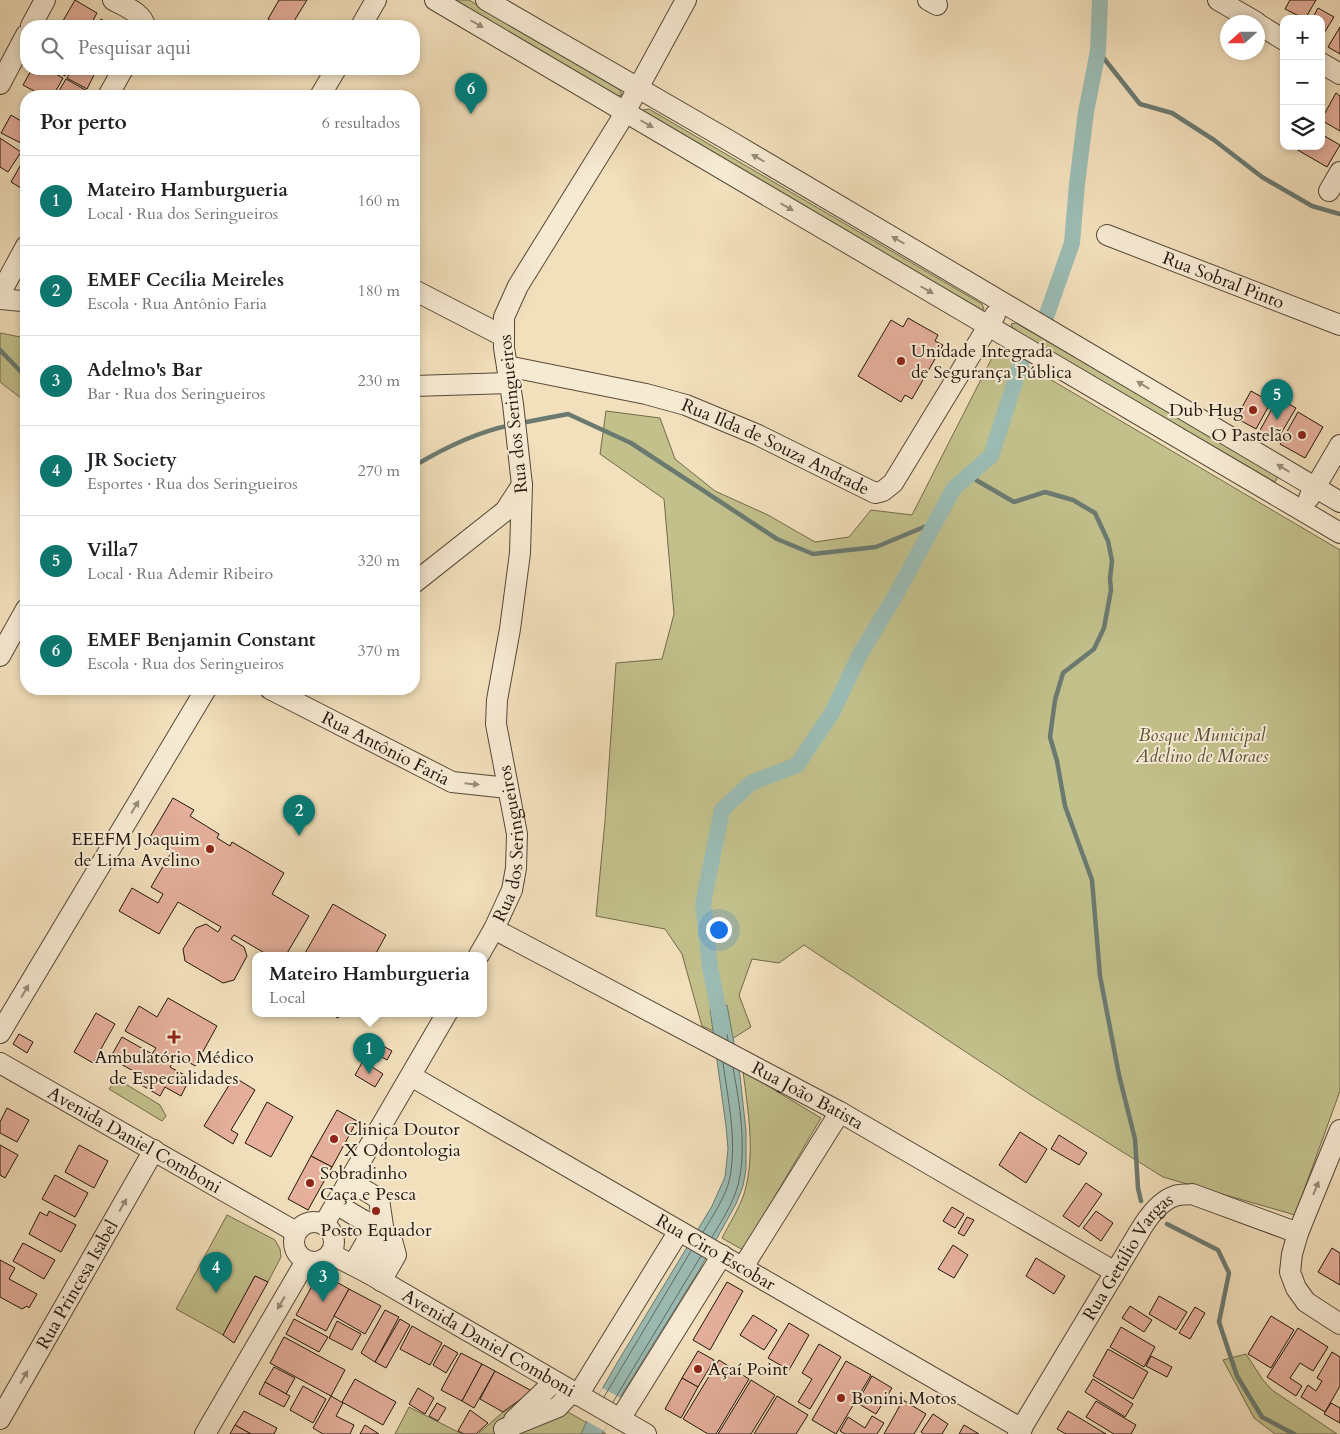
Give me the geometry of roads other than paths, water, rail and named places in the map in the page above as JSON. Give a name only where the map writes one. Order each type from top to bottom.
[{"type":"street","points":[[34,20],[45,0]]},
{"type":"street","points":[[113,0],[139,15],[143,20]]},
{"type":"street","points":[[364,20],[376,0]]},
{"type":"street","points":[[435,0],[1340,533]]},
{"type":"street","points":[[486,0],[1003,302],[1340,502]]},
{"type":"street","name":"Rua dos Seringueiros","points":[[482,952],[512,890],[516,868],[517,834],[496,724],[497,700],[520,553],[522,485],[503,336],[504,317],[518,286],[638,89],[686,0]]},
{"type":"street","points":[[1218,0],[1243,15]]},
{"type":"street","points":[[1265,28],[1280,37]]},
{"type":"street","points":[[0,84],[20,46]]},
{"type":"street","points":[[1325,65],[1340,74]]},
{"type":"street","points":[[111,90],[120,75]]},
{"type":"street","points":[[324,90],[332,75]]},
{"type":"street","points":[[1329,190],[1340,172]]},
{"type":"street","name":"Rua Sobral Pinto","points":[[1108,235],[1340,324]]},
{"type":"street","points":[[0,294],[20,257]]},
{"type":"street","points":[[420,293],[503,336]]},
{"type":"street","points":[[0,299],[20,301]]},
{"type":"street","name":"Rua Ilda de Souza Andrade","points":[[508,375],[646,394],[686,405],[758,435],[875,493],[883,491],[893,483],[1003,302]]},
{"type":"street","points":[[420,385],[508,375]]},
{"type":"street","points":[[1301,510],[1340,444]]},
{"type":"street","points":[[420,578],[505,511],[522,485]]},
{"type":"street","points":[[0,656],[20,620]]},
{"type":"street","points":[[0,1033],[202,695]]},
{"type":"street","name":"Rua Antônio Faria","points":[[288,695],[452,782],[508,788]]},
{"type":"street","name":"Rua João Batista","points":[[494,929],[840,1112],[1115,1272]]},
{"type":"street","points":[[324,1224],[445,1017]]},
{"type":"street","name":"Avenida Daniel Comboni","points":[[0,1063],[296,1232]]},
{"type":"street","name":"Rua Ciro Escobar","points":[[411,1076],[743,1267],[1020,1431]]},
{"type":"street","points":[[743,1267],[840,1112]]},
{"type":"street","points":[[1340,1130],[1298,1233],[1292,1254],[1290,1272],[1296,1288],[1306,1302],[1340,1324]]},
{"type":"street","name":"Rua Princesa Isabel","points":[[0,1419],[154,1150]]},
{"type":"street","points":[[344,1191],[379,1199],[375,1227],[368,1239],[368,1273]]},
{"type":"street","points":[[344,1191],[375,1227],[392,1237],[396,1255],[368,1273]]},
{"type":"street","name":"Rua Getúlio Vargas","points":[[1020,1431],[1145,1222],[1163,1203],[1175,1196],[1192,1194],[1298,1233]]},
{"type":"street","points":[[311,1221],[324,1224],[333,1234],[334,1248],[320,1262],[306,1260],[296,1252],[294,1245],[296,1232],[305,1223],[311,1221]]},
{"type":"street","points":[[501,1431],[574,1393],[685,1234]]},
{"type":"street","points":[[616,1417],[717,1252]]},
{"type":"street","name":"Avenida Daniel Comboni","points":[[330,1254],[368,1273],[616,1417],[639,1433]]},
{"type":"street","points":[[205,1434],[306,1260]]},
{"type":"water","points":[[727,1005],[740,1076],[746,1131],[746,1169],[743,1186],[736,1204],[698,1272],[624,1391],[602,1434],[581,1434],[598,1396],[712,1206],[725,1177],[728,1149],[726,1126],[710,1009]]},
{"type":"waterway","points":[[1046,317],[1072,243],[1086,112],[1098,51],[1100,0]]},
{"type":"waterway","points":[[1098,51],[1140,104],[1172,113],[1214,140],[1262,177],[1312,206],[1340,214]]},
{"type":"waterway","points":[[0,350],[20,371]]},
{"type":"waterway","points":[[722,1028],[710,967],[703,904],[722,810],[751,783],[797,765],[832,713],[860,654],[894,598],[954,488],[991,456],[1022,360]]},
{"type":"waterway","points":[[521,423],[568,414],[631,443],[777,539],[813,554],[876,547],[936,522]]},
{"type":"waterway","points":[[420,463],[461,441],[511,425]]},
{"type":"waterway","points":[[974,471],[976,480],[1014,502],[1045,492],[1073,500],[1095,513],[1108,541],[1112,561],[1111,590],[1104,628],[1094,649],[1063,673],[1055,700],[1050,737],[1057,761],[1065,806],[1092,880],[1100,976],[1119,1075],[1135,1139],[1138,1188],[1141,1201]]},
{"type":"waterway","points":[[1167,1224],[1218,1250],[1229,1273],[1219,1322],[1237,1376],[1262,1417],[1294,1434]]},
{"type":"place","name":"EMEF Benjamin Constant","points":[[471,114]]},
{"type":"place","name":"Unidade Integrada de Segurança Pública","points":[[901,361]]},
{"type":"place","name":"Dub Hug","points":[[1253,410]]},
{"type":"place","name":"Villa7","points":[[1277,420]]},
{"type":"place","name":"O Pastelão","points":[[1302,435]]},
{"type":"place","name":"EMEF Cecília Meireles","points":[[299,836]]},
{"type":"place","name":"EEEFM Joaquim de Lima Avelino","points":[[210,849]]},
{"type":"place","name":"Ambulatório Médico de Especialidades","points":[[174,1037]]},
{"type":"place","name":"Mateiro Hamburgueria","points":[[369,1074]]},
{"type":"place","name":"Clinica Doutor X Odontologia","points":[[334,1139]]},
{"type":"place","name":"Sobradinho Caça e Pesca","points":[[310,1183]]},
{"type":"place","name":"Posto Equador","points":[[376,1211]]},
{"type":"place","name":"JR Society","points":[[216,1293]]},
{"type":"place","name":"Adelmo's Bar","points":[[323,1302]]},
{"type":"place","name":"Açaí Point","points":[[698,1369]]},
{"type":"place","name":"Bonini Motos","points":[[841,1398]]},
{"type":"park label","name":"Bosque Municipal Adelino de Moraes","points":[[1202,745]]}]
